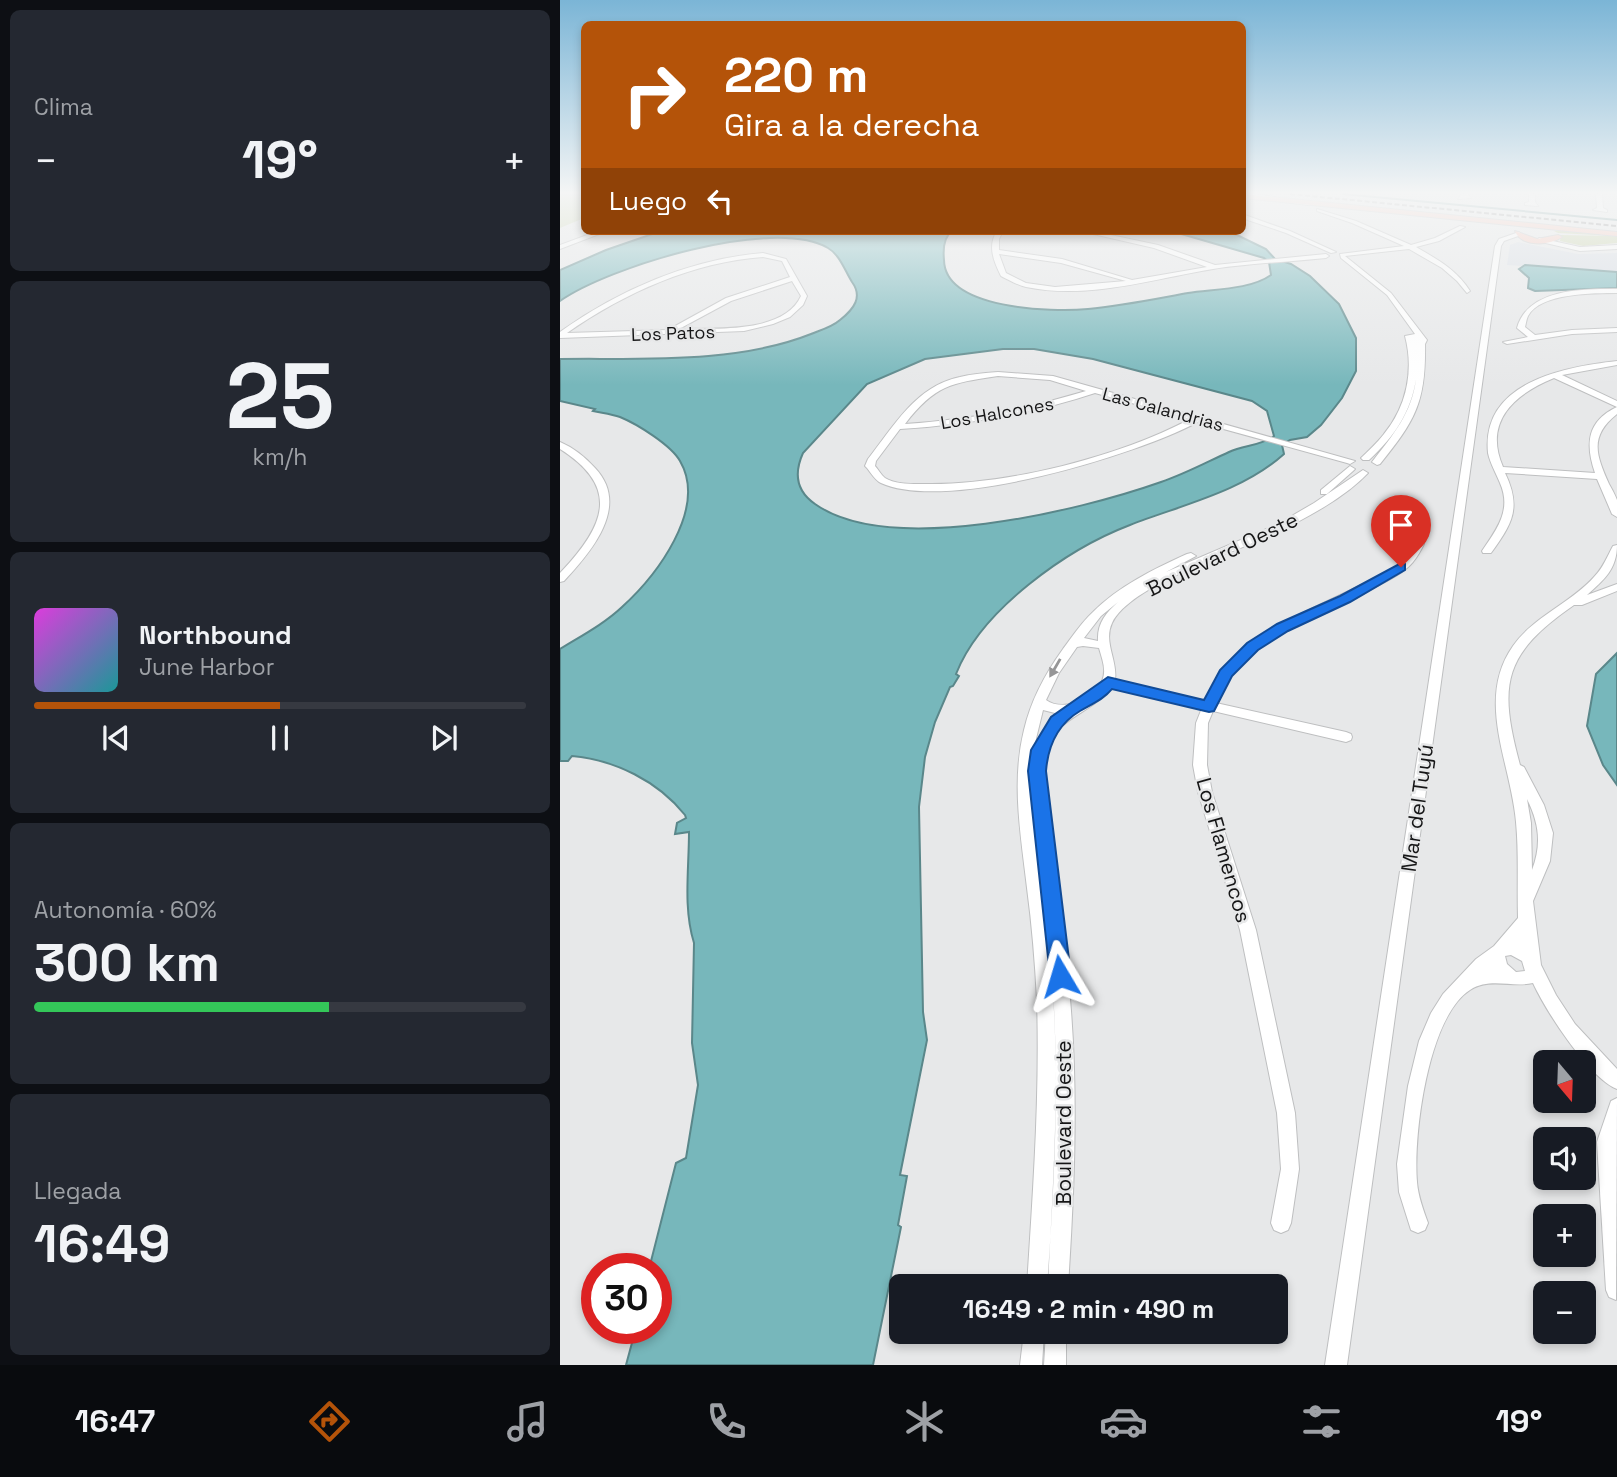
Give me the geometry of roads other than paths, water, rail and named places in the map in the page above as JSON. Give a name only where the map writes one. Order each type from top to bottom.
[{"type":"street","points":[[560,335],[586,316],[627,294],[686,271],[733,258]]},
{"type":"street","points":[[668,333],[722,301],[795,278],[780,258]]},
{"type":"street","points":[[996,258],[1000,274],[1026,285],[1077,289],[1214,267],[1295,258]]},
{"type":"street","points":[[1035,258],[1070,262],[1131,281]]},
{"type":"street","points":[[1188,258],[1214,267]]},
{"type":"street","points":[[1338,258],[1405,312],[1415,340],[1421,385],[1384,442],[1354,468]]},
{"type":"street","points":[[1426,258],[1457,277],[1467,292]]},
{"type":"street","name":"Mar del Tuyú","points":[[1336,1365],[1498,258]]},
{"type":"street","name":"Los Patos","points":[[560,335],[744,329],[796,310],[804,300],[795,278]]},
{"type":"street","points":[[1532,336],[1521,328],[1521,320],[1529,309],[1543,301],[1566,294],[1617,291]]},
{"type":"street","points":[[1507,341],[1532,336],[1617,330]]},
{"type":"street","points":[[1487,551],[1508,518],[1511,502],[1493,453],[1492,440],[1499,415],[1518,392],[1554,375],[1578,368],[1617,363]]},
{"type":"street","name":"Las Calandrias","points":[[1197,419],[1146,443],[1056,470],[990,481],[913,489],[881,482],[871,472],[871,461],[927,394],[949,383],[974,376],[1027,375],[1093,391],[1287,443],[1354,468]]},
{"type":"street","points":[[1554,375],[1617,404]]},
{"type":"street","name":"Los Halcones","points":[[898,427],[952,424],[1009,415],[1093,391]]},
{"type":"street","points":[[1366,458],[1377,462],[1408,423],[1414,399]]},
{"type":"street","points":[[1617,410],[1604,420],[1594,439],[1592,450],[1601,479],[1617,514]]},
{"type":"street","points":[[560,445],[594,468],[606,494],[605,512],[595,538],[560,579]]},
{"type":"street","name":"Boulevard Oeste","points":[[1056,1274],[1051,1249],[1046,1101],[1046,1027],[1052,976],[1023,803],[1028,734],[1042,690],[1052,672],[1098,613],[1146,584],[1328,500],[1354,468],[1376,470],[1377,462]]},
{"type":"street","points":[[1500,470],[1601,479],[1617,498]]},
{"type":"street","name":"Los Flamencos","points":[[1281,1223],[1290,1169],[1286,1113],[1248,930],[1205,792],[1200,765],[1202,723],[1226,673],[1252,647],[1283,628],[1385,578],[1408,562],[1419,544]]},
{"type":"street","points":[[1461,987],[1486,976],[1525,979],[1533,973],[1524,922],[1526,855],[1521,803],[1502,716],[1501,695],[1506,671],[1531,629],[1570,605],[1601,580],[1612,563],[1617,548]]},
{"type":"street","points":[[1601,580],[1617,587]]},
{"type":"street","name":"Boulevard Oeste","points":[[1102,645],[1105,627],[1111,616],[1146,584]]},
{"type":"street","points":[[1570,605],[1617,587]]},
{"type":"street","points":[[1073,644],[1091,642],[1102,645],[1110,667],[1108,683],[1346,737]]},
{"type":"street","name":"Boulevard Oeste","points":[[1042,1274],[1051,1249],[1067,1104],[1052,976],[1039,803],[1039,750],[1047,733],[1071,709],[1084,704],[1108,683]]},
{"type":"street","points":[[1040,702],[1059,711],[1071,709]]},
{"type":"street","points":[[1511,756],[1539,804],[1547,838],[1542,870],[1525,902]]},
{"type":"street","points":[[1023,803],[1039,803]]},
{"type":"street","points":[[1521,803],[1539,804]]},
{"type":"street","points":[[1526,855],[1545,859]]},
{"type":"street","points":[[1418,1223],[1407,1182],[1420,1060],[1437,1016],[1470,975],[1498,952],[1524,922]]},
{"type":"street","points":[[1498,952],[1518,950],[1533,965],[1550,1002],[1563,1022],[1617,1081]]},
{"type":"street","points":[[1498,952],[1499,968],[1550,1002]]},
{"type":"street","points":[[1616,1290],[1606,1142],[1617,1107]]},
{"type":"street","points":[[1031,1365],[1033,1344]]},
{"type":"street","points":[[1055,1365],[1056,1344]]},
{"type":"water","points":[[588,258],[663,258],[614,274],[560,301],[560,270]]},
{"type":"water","points":[[838,258],[944,258],[949,277],[962,289],[981,298],[1027,308],[1088,309],[1253,284],[1271,275],[1269,262],[1263,258],[1274,258],[1291,264],[1310,276],[1339,304],[1356,338],[1356,371],[1342,398],[1321,425],[1307,437],[1290,440],[1282,445],[1284,454],[1267,467],[1230,488],[1105,536],[1054,566],[1005,605],[985,627],[968,650],[956,674],[959,676],[950,687],[935,722],[925,757],[919,807],[923,1012],[927,1040],[900,1175],[907,1176],[898,1225],[901,1227],[891,1274],[889,1274],[889,1286],[873,1365],[626,1365],[632,1344],[672,1344],[672,1253],[653,1253],[676,1163],[686,1158],[698,1085],[692,1043],[694,943],[688,902],[689,832],[675,834],[677,823],[686,818],[685,815],[649,782],[620,767],[588,758],[572,756],[568,761],[560,761],[560,649],[615,613],[663,560],[683,520],[688,500],[687,480],[676,455],[644,430],[620,417],[560,401],[560,359],[655,359],[720,355],[782,344],[822,330],[845,316],[857,298],[855,287]],"holes":[[[1003,349],[1034,349],[1093,359],[1252,401],[1267,411],[1274,436],[1264,442],[1229,452],[1170,479],[1035,516],[936,528],[889,527],[848,519],[815,504],[804,493],[798,481],[798,468],[803,453],[867,384],[925,359]]]},
{"type":"water","points":[[1525,265],[1617,272],[1617,288],[1535,291],[1528,288],[1529,278],[1519,269]]},
{"type":"water","points":[[1617,653],[1617,785],[1603,765],[1587,726],[1596,674]]}]
